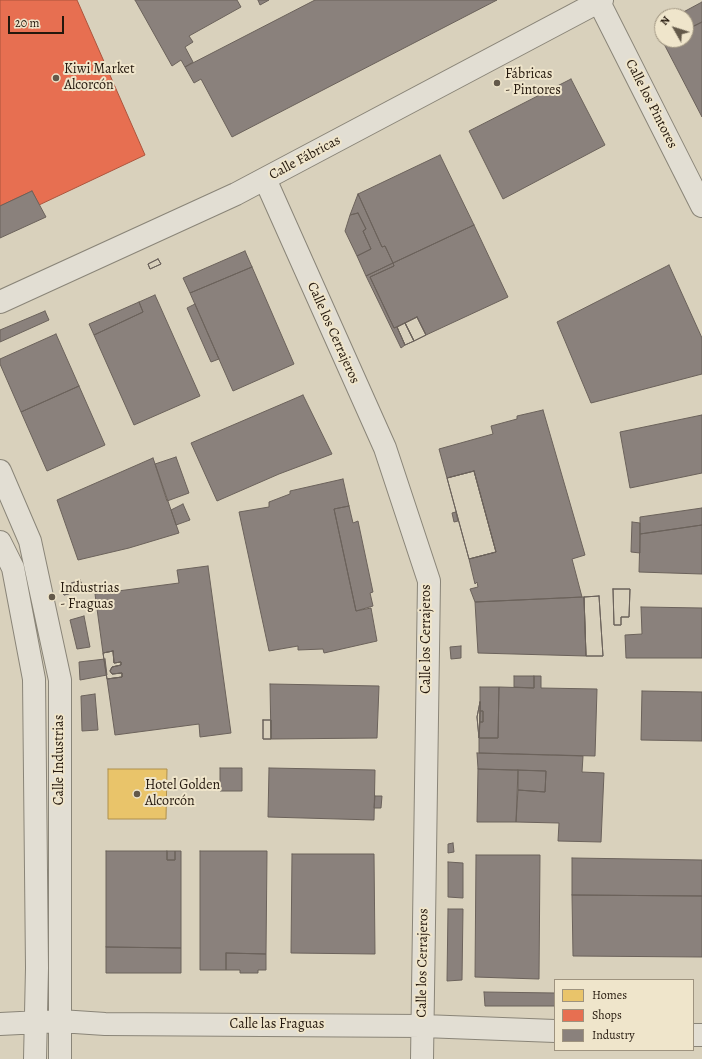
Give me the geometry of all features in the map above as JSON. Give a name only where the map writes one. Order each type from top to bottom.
[{"type":"street","name":"Calle Fábricas","points":[[0,302],[265,180],[601,1]]},
{"type":"street","name":"Calle los Pintores","points":[[601,1],[702,206]]},
{"type":"street","name":"Calle los Cerrajeros","points":[[265,180],[385,448],[429,580],[422,1059]]},
{"type":"street","name":"Calle Industrias","points":[[0,472],[30,541],[60,680],[60,1059]]},
{"type":"street","name":"Calle Industrias","points":[[0,542],[13,568],[34,679],[35,1059]]},
{"type":"street","name":"Calle las Fraguas","points":[[0,1024],[60,1021],[105,1024],[423,1026],[554,1031]]},
{"type":"building: Homes","name":"Hotel Golden Alcorcón","points":[[108,769],[167,769],[166,819],[108,819]]},
{"type":"building: Shops","name":"Kiwi Market Alcorcón","points":[[0,0],[77,0],[145,155],[39,205],[32,191],[0,206]]},
{"type":"building: Industry","points":[[135,0],[237,0],[241,7],[189,36],[193,42],[185,47],[193,62],[185,67],[181,60],[172,66]]},
{"type":"building: Industry","points":[[258,0],[269,0],[260,5]]},
{"type":"building: Industry","points":[[315,0],[497,0],[232,137],[201,79],[194,83],[185,67]]},
{"type":"building: Industry","points":[[702,2],[702,22],[694,26],[694,8],[691,8]]},
{"type":"building: Industry","points":[[702,22],[702,117],[666,48],[694,48],[694,26]]},
{"type":"building: Industry","points":[[571,79],[605,145],[503,199],[469,131]]},
{"type":"building: Industry","points":[[440,155],[474,225],[393,263],[385,246],[382,247],[358,194]]},
{"type":"building: Industry","points":[[32,191],[46,217],[0,238],[0,206]]},
{"type":"building: Industry","points":[[358,194],[382,247],[385,246],[393,263],[366,276],[357,256],[371,249],[363,231],[366,229],[358,213],[350,215]]},
{"type":"building: Industry","points":[[358,213],[366,229],[363,231],[371,249],[357,256],[345,231],[350,215]]},
{"type":"building: Industry","points":[[474,225],[508,297],[426,335],[417,317],[394,328],[370,277],[394,266],[393,263]]},
{"type":"building: Industry","points":[[245,251],[252,267],[190,293],[183,278]]},
{"type":"building: Industry","points":[[158,259],[161,264],[150,269],[148,264]]},
{"type":"building: Industry","points":[[158,259],[161,264],[150,269],[148,264]]},
{"type":"building: Industry","points":[[393,263],[394,266],[370,277],[394,328],[397,327],[405,345],[401,348],[366,276]]},
{"type":"building: Industry","points":[[669,265],[702,338],[702,374],[591,403],[557,322]]},
{"type":"building: Industry","points":[[252,267],[294,364],[233,391],[190,293]]},
{"type":"building: Industry","points":[[155,295],[200,396],[134,425],[94,335],[143,312],[139,302]]},
{"type":"building: Industry","points":[[139,302],[143,312],[94,335],[89,324]]},
{"type":"building: Industry","points":[[195,304],[219,359],[211,362],[187,308]]},
{"type":"building: Industry","points":[[45,311],[49,320],[0,342],[0,330]]},
{"type":"building: Industry","points":[[417,317],[426,335],[414,341],[405,323]]},
{"type":"building: Industry","points":[[417,317],[426,335],[414,341],[405,323]]},
{"type":"building: Industry","points":[[405,323],[414,341],[405,345],[397,327]]},
{"type":"building: Industry","points":[[405,323],[414,341],[405,345],[397,327]]},
{"type":"building: Industry","points":[[56,334],[79,386],[21,412],[0,364],[0,359]]},
{"type":"building: Industry","points":[[79,386],[105,445],[47,471],[21,412]]},
{"type":"building: Industry","points":[[303,395],[332,454],[279,474],[217,501],[191,443]]},
{"type":"building: Industry","points":[[543,410],[585,555],[572,559],[582,597],[475,602],[470,589],[478,587],[477,582],[475,584],[469,559],[496,552],[474,471],[447,478],[439,449],[493,434],[491,426],[517,419],[517,416]]},
{"type":"building: Industry","points":[[702,415],[702,473],[630,488],[620,432]]},
{"type":"building: Industry","points":[[176,457],[189,493],[167,501],[155,464]]},
{"type":"building: Industry","points":[[153,458],[179,533],[129,548],[78,560],[57,500]]},
{"type":"building: Industry","points":[[474,471],[496,552],[469,559],[447,478]]},
{"type":"building: Industry","points":[[474,471],[496,552],[469,559],[447,478]]},
{"type":"building: Industry","points":[[343,479],[349,506],[334,509],[356,611],[371,608],[377,641],[324,653],[323,649],[298,650],[298,646],[269,651],[239,512],[269,507],[269,502],[290,494],[290,491]]},
{"type":"building: Industry","points":[[183,504],[190,520],[176,525],[171,510]]},
{"type":"building: Industry","points":[[349,506],[353,523],[358,521],[373,592],[370,593],[373,606],[356,611],[334,509]]},
{"type":"building: Industry","points":[[702,508],[702,525],[640,534],[640,517]]},
{"type":"building: Industry","points":[[456,512],[458,521],[454,522],[452,513]]},
{"type":"building: Industry","points":[[632,522],[640,523],[640,553],[631,552]]},
{"type":"building: Industry","points":[[702,525],[702,574],[639,572],[640,534]]},
{"type":"building: Industry","points":[[208,566],[231,733],[200,737],[199,724],[115,735],[107,679],[122,677],[122,673],[112,674],[110,671],[112,667],[121,665],[121,662],[114,663],[113,651],[103,653],[95,594],[179,583],[177,570]]},
{"type":"building: Industry","points":[[80,580],[84,590],[64,595],[61,587]]},
{"type":"building: Industry","points":[[80,580],[84,590],[64,595],[61,587]]},
{"type":"building: Industry","points":[[613,589],[630,589],[629,617],[621,617],[621,625],[614,625]]},
{"type":"building: Industry","points":[[613,589],[630,589],[629,617],[621,617],[621,625],[614,625]]},
{"type":"building: Industry","points":[[599,596],[603,656],[586,656],[584,597]]},
{"type":"building: Industry","points":[[599,596],[603,656],[586,656],[584,597]]},
{"type":"building: Industry","points":[[584,597],[586,656],[478,653],[475,602]]},
{"type":"building: Industry","points":[[641,607],[702,608],[702,658],[626,658],[625,635],[642,634]]},
{"type":"building: Industry","points":[[84,616],[90,647],[77,649],[70,620]]},
{"type":"building: Industry","points":[[461,646],[461,658],[451,659],[450,647]]},
{"type":"building: Industry","points":[[113,651],[114,663],[121,662],[121,665],[112,667],[110,671],[112,674],[122,673],[122,677],[107,679],[103,653]]},
{"type":"building: Industry","points":[[113,651],[114,663],[121,662],[121,665],[112,667],[110,671],[112,674],[122,673],[122,677],[107,679],[103,653]]},
{"type":"building: Industry","points":[[105,659],[107,675],[80,680],[79,662]]},
{"type":"building: Industry","points":[[514,676],[534,676],[534,688],[514,687]]},
{"type":"building: Industry","points":[[534,676],[541,676],[541,688],[597,689],[595,756],[479,753],[479,738],[498,738],[499,687],[534,688]]},
{"type":"building: Industry","points":[[270,684],[379,686],[377,738],[271,739]]},
{"type":"building: Industry","points":[[480,687],[499,687],[498,738],[479,738],[480,722],[483,722],[483,711],[480,711]]},
{"type":"building: Industry","points":[[642,691],[702,692],[702,741],[641,740]]},
{"type":"building: Industry","points":[[95,694],[98,730],[82,731],[81,696]]},
{"type":"building: Industry","points":[[480,702],[480,711],[479,738],[477,717]]},
{"type":"building: Industry","points":[[480,702],[480,711],[479,738],[477,717]]},
{"type":"building: Industry","points":[[480,711],[483,711],[483,722],[480,722]]},
{"type":"building: Industry","points":[[263,720],[271,720],[271,739],[263,739]]},
{"type":"building: Industry","points":[[263,720],[271,720],[271,739],[263,739]]},
{"type":"building: Industry","points":[[477,753],[583,756],[582,772],[604,773],[601,842],[558,841],[559,823],[516,822],[518,790],[545,792],[546,771],[478,769]]},
{"type":"building: Industry","points":[[220,768],[242,768],[242,791],[220,791]]},
{"type":"building: Industry","points":[[269,768],[375,770],[374,820],[268,817]]},
{"type":"building: Industry","points":[[478,769],[518,770],[516,822],[477,822]]},
{"type":"building: Industry","points":[[518,770],[546,771],[545,792],[518,790]]},
{"type":"building: Industry","points":[[375,796],[382,796],[381,808],[374,808]]},
{"type":"building: Industry","points":[[453,843],[454,852],[448,853],[448,844]]},
{"type":"building: Industry","points":[[106,851],[167,851],[167,860],[175,860],[175,851],[181,851],[181,948],[106,947]]},
{"type":"building: Industry","points":[[167,851],[175,851],[175,860],[167,860]]},
{"type":"building: Industry","points":[[200,851],[267,851],[266,954],[226,953],[226,970],[200,970]]},
{"type":"building: Industry","points":[[292,854],[374,854],[375,954],[291,953]]},
{"type":"building: Industry","points":[[476,855],[540,855],[539,979],[475,977]]},
{"type":"building: Industry","points":[[572,858],[702,860],[702,896],[572,895]]},
{"type":"building: Industry","points":[[448,862],[463,863],[463,898],[448,897]]},
{"type":"building: Industry","points":[[572,895],[702,896],[702,957],[573,956]]},
{"type":"building: Industry","points":[[448,909],[463,909],[462,980],[447,981]]},
{"type":"building: Industry","points":[[106,947],[181,948],[181,973],[106,973]]},
{"type":"building: Industry","points":[[226,953],[266,954],[266,970],[258,970],[258,973],[240,973],[240,970],[226,970]]},
{"type":"building: Industry","points":[[484,992],[554,993],[554,1006],[485,1006]]},
{"type":"place","name":"Kiwi Market Alcorcón","points":[[56,78]]},
{"type":"place","name":"Fábricas - Pintores","points":[[497,83]]},
{"type":"place","name":"Industrias - Fraguas","points":[[52,597]]},
{"type":"place","name":"Hotel Golden Alcorcón","points":[[137,794]]}]
